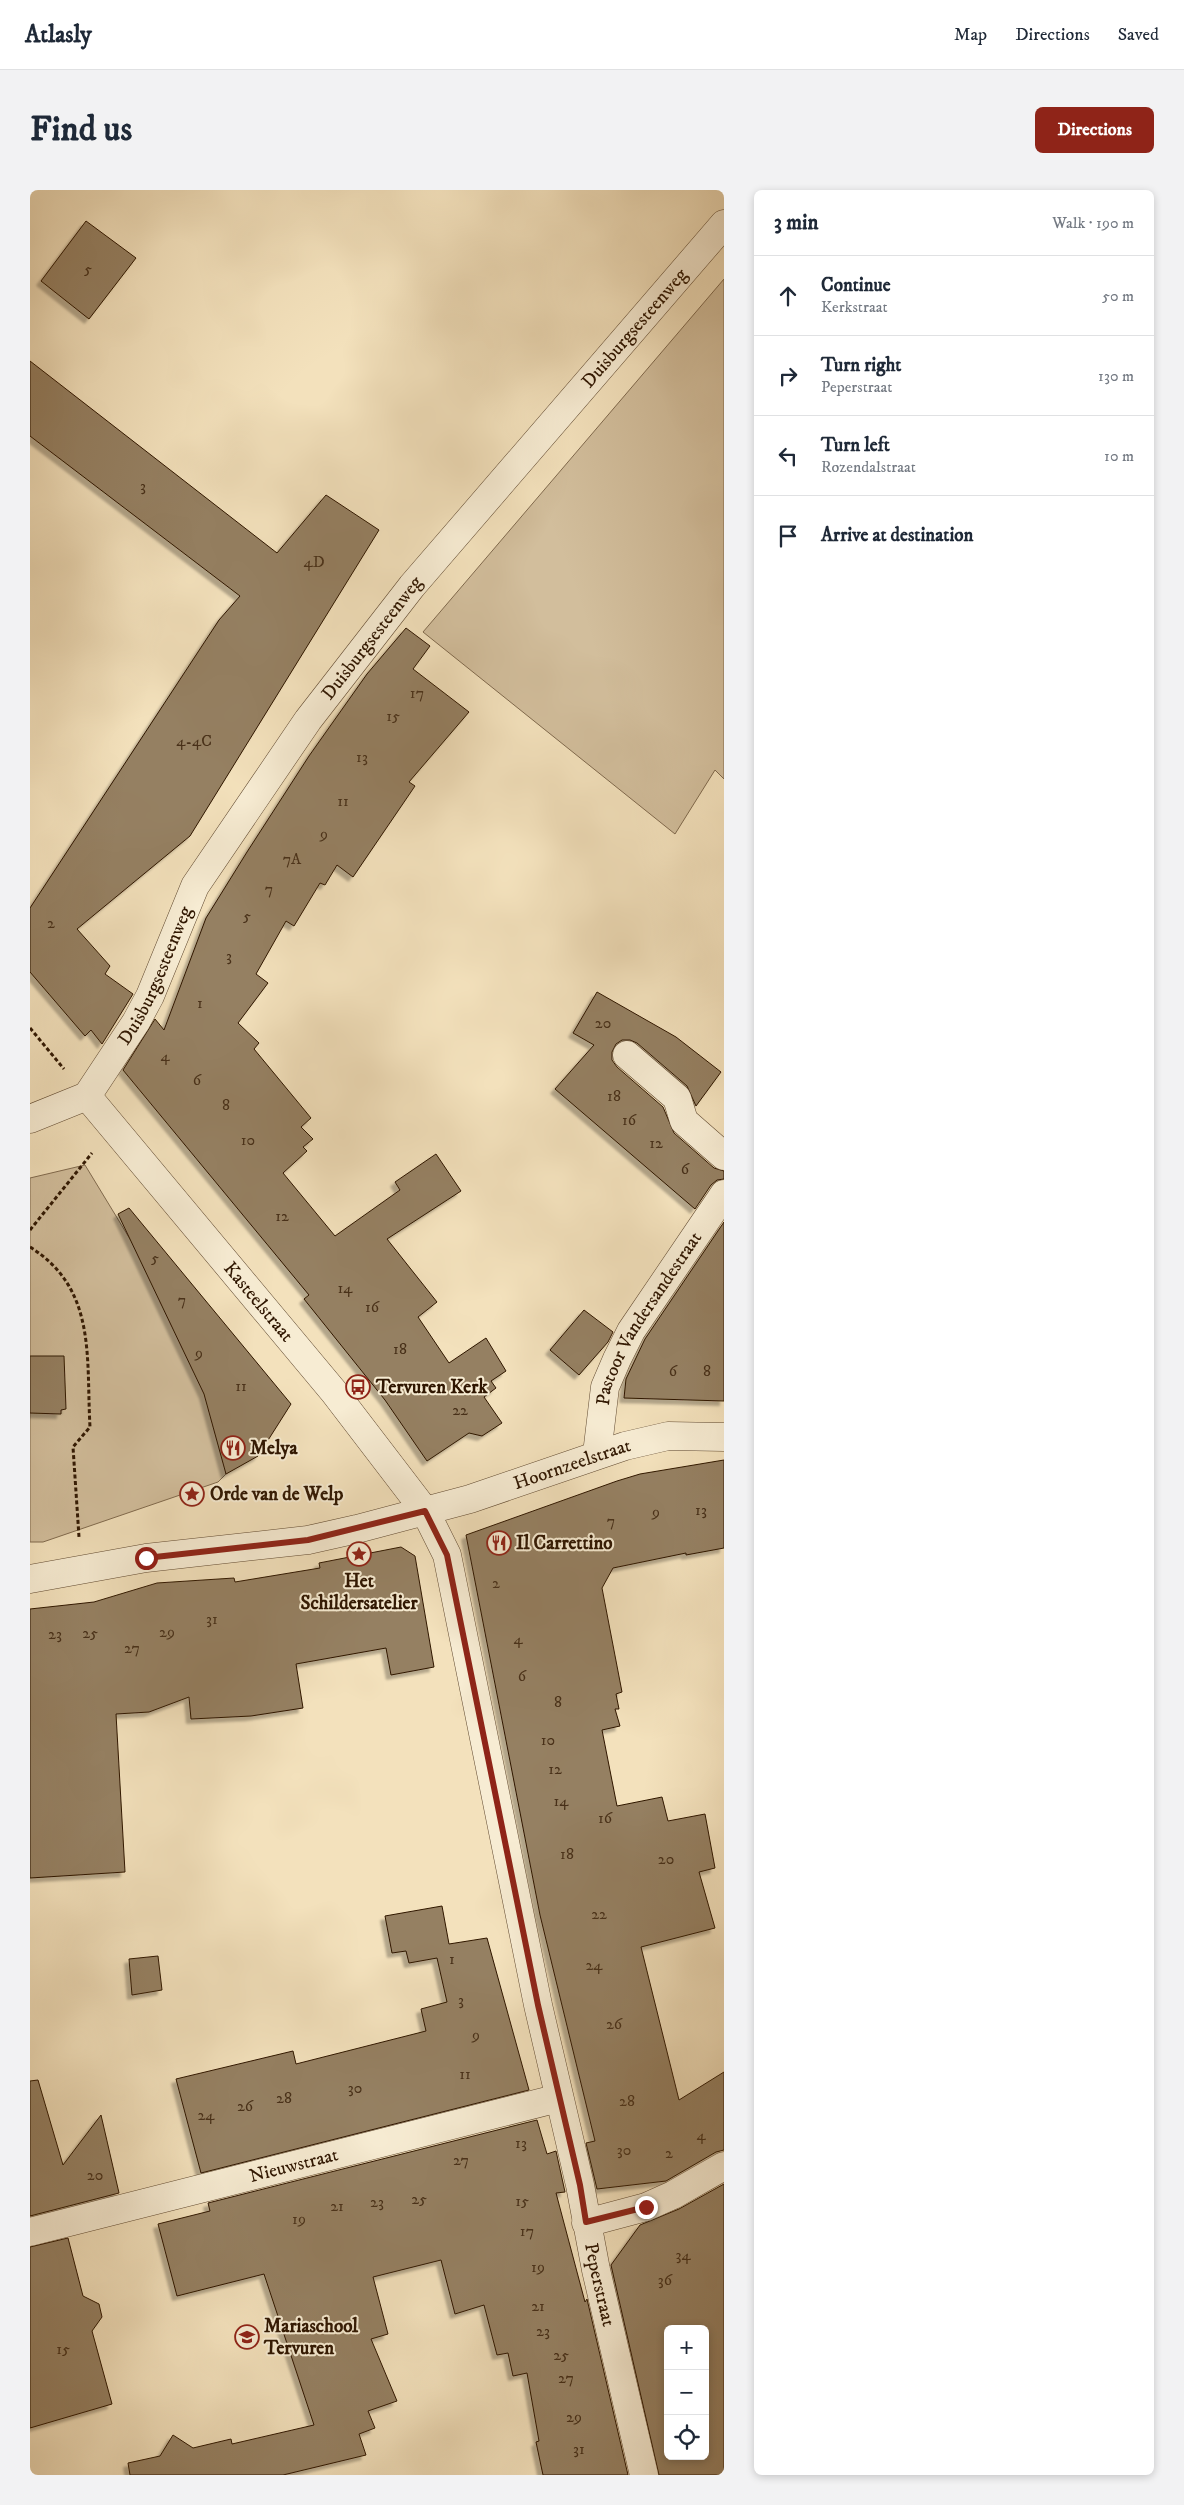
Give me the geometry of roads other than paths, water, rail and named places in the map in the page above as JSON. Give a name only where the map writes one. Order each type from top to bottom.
[{"type":"street","name":"Duisburgsesteenweg","points":[[87,1096],[136,1022],[150,996],[195,886],[308,720],[412,586],[724,224]]},
{"type":"street","points":[[627,1055],[677,1098],[684,1121],[724,1156]]},
{"type":"street","points":[[30,1119],[87,1096]]},
{"type":"street","name":"Kasteelstraat","points":[[87,1096],[334,1392],[425,1511]]},
{"type":"street","name":"Pastoor Vandersandestraat","points":[[597,1454],[605,1387],[617,1358],[631,1331],[724,1194]]},
{"type":"street","name":"Hoornzeelstraat","points":[[30,1579],[146,1558],[308,1540],[425,1511],[470,1498],[597,1454],[668,1436],[724,1437]]},
{"type":"street","name":"Peperstraat","points":[[425,1511],[447,1555],[538,2005],[644,2475]]},
{"type":"street","name":"Nieuwstraat","points":[[30,2232],[559,2098]]},
{"type":"street","points":[[586,2222],[646,2207],[673,2195],[724,2166]]},
{"type":"place","name":"Tervuren Kerk","points":[[358,1387]]},
{"type":"place","name":"Melya","points":[[233,1448]]},
{"type":"place","name":"Orde van de Welp","points":[[192,1494]]},
{"type":"place","name":"Il Carrettino","points":[[499,1543]]},
{"type":"place","name":"Het Schildersatelier","points":[[359,1554]]},
{"type":"place","name":"Mariaschool Tervuren","points":[[247,2337]]}]
